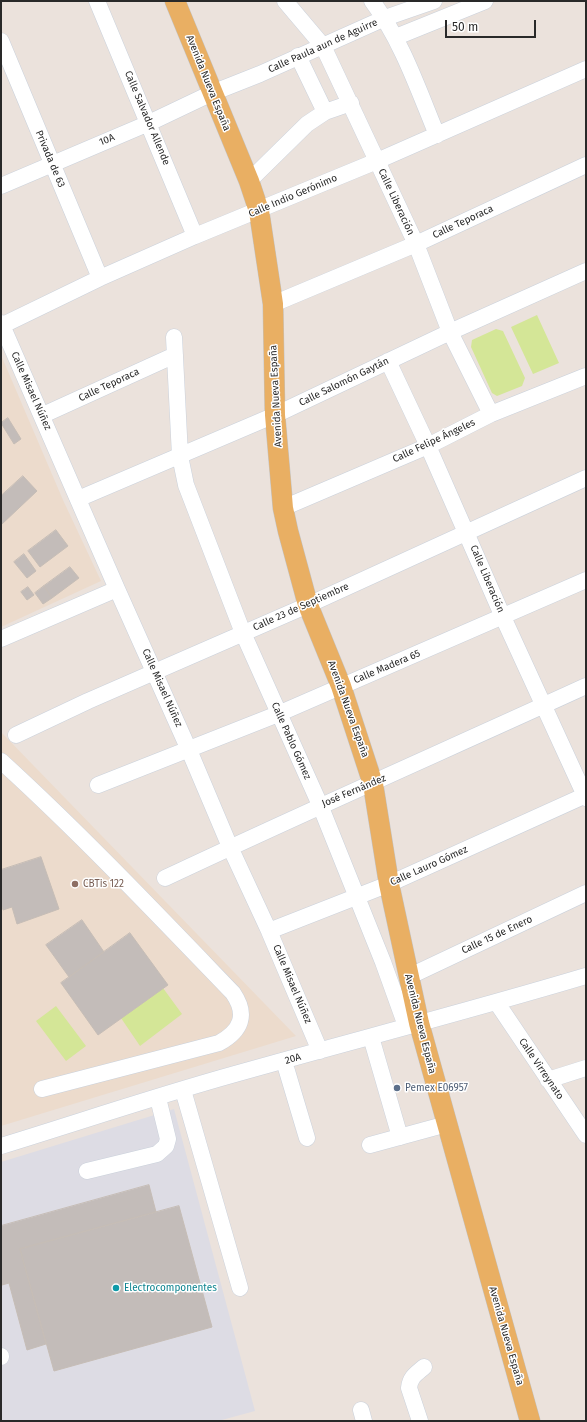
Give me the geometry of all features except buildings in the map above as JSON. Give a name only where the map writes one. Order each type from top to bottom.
[{"type":"main road","name":"Avenida Nueva España","points":[[175,1],[249,181],[259,211],[272,304],[276,415],[283,508],[308,605],[341,686],[373,784],[389,884],[408,977],[412,1025],[447,1124],[530,1421]]},
{"type":"street","name":"Calle Salvador Allende","points":[[97,1],[195,236]]},
{"type":"street","name":"Calle Liberación","points":[[285,1],[323,46],[416,244],[450,332],[491,414]]},
{"type":"street","points":[[372,1],[385,18],[396,37],[437,135]]},
{"type":"street","name":"Calle Paula aun de Aguirre","points":[[212,93],[260,74],[385,18],[434,1]]},
{"type":"street","points":[[396,37],[485,1]]},
{"type":"street","name":"Privada de 63","points":[[1,41],[100,278]]},
{"type":"street","points":[[298,56],[325,112]]},
{"type":"street","name":"Calle Indio Gerónimo","points":[[1,324],[195,236],[259,211],[377,161],[586,69]]},
{"type":"street","name":"10A","points":[[1,186],[51,163],[149,123],[212,93]]},
{"type":"street","points":[[249,181],[307,124],[325,112],[351,103]]},
{"type":"street","name":"Calle Teporaca","points":[[272,304],[416,244],[586,165]]},
{"type":"street","name":"Calle Salomón Gaytán","points":[[78,499],[276,415],[450,332],[586,271]]},
{"type":"street","name":"Calle Misael Núñez","points":[[1,324],[43,415],[117,589],[190,750],[230,847],[269,931],[320,1051]]},
{"type":"street","points":[[174,337],[180,456]]},
{"type":"street","name":"Calle Teporaca","points":[[43,415],[175,355]]},
{"type":"street","name":"Calle Liberación","points":[[388,361],[428,446],[503,617],[586,796]]},
{"type":"street","name":"Calle Felipe Ángeles","points":[[283,508],[428,446],[491,414],[586,376]]},
{"type":"street","name":"Calle Pablo Gómez","points":[[180,456],[186,485],[243,633],[320,805],[383,962],[412,1025]]},
{"type":"street","name":"Calle 23 de Septiembre","points":[[16,735],[155,671],[308,605],[586,478]]},
{"type":"street","name":"Calle Madera 65","points":[[98,785],[278,714],[586,580]]},
{"type":"street","points":[[1,639],[117,589]]},
{"type":"street","name":"José Fernández","points":[[165,878],[320,805],[373,784],[586,686]]},
{"type":"street","points":[[1,761],[54,810],[138,894],[233,993],[240,1009],[240,1021],[235,1033],[220,1043],[42,1089]]},
{"type":"street","name":"Calle Lauro Gómez","points":[[269,931],[389,884],[586,796]]},
{"type":"street","name":"Calle 15 de Enero","points":[[408,977],[586,893]]},
{"type":"street","name":"20A","points":[[1,1146],[235,1074],[497,1003],[586,976]]},
{"type":"street","name":"Calle Virreynato","points":[[497,1003],[586,1135]]},
{"type":"street","points":[[371,1037],[400,1137]]},
{"type":"street","points":[[284,1061],[307,1138]]},
{"type":"street","points":[[548,1080],[586,1068]]},
{"type":"street","points":[[183,1090],[240,1288]]},
{"type":"street","points":[[87,1171],[157,1154],[162,1150],[168,1139],[158,1098]]},
{"type":"street","points":[[370,1144],[447,1124]]},
{"type":"street","points":[[420,1421],[409,1388],[409,1383],[411,1378],[424,1367]]},
{"type":"shaded area","points":[[1,355],[63,500],[101,581],[1,627]]},
{"type":"shaded area","name":"CBTis 122","points":[[1,732],[296,1036],[1,1126]]},
{"type":"shaded area","points":[[174,1109],[255,1411],[218,1421],[1,1421],[1,1162]]},
{"type":"green space","points":[[537,315],[559,363],[533,374],[511,327]]},
{"type":"green space","points":[[496,329],[503,331],[525,378],[522,386],[497,396],[492,393],[471,347],[472,340]]},
{"type":"green space","points":[[163,988],[182,1014],[140,1046],[121,1018]]},
{"type":"green space","points":[[56,1006],[86,1046],[66,1061],[36,1021]]},
{"type":"place","name":"CBTis 122","points":[[75,884]]},
{"type":"place","name":"Pemex E06957","points":[[397,1088]]},
{"type":"place","name":"Electrocomponentes","points":[[116,1288]]}]
